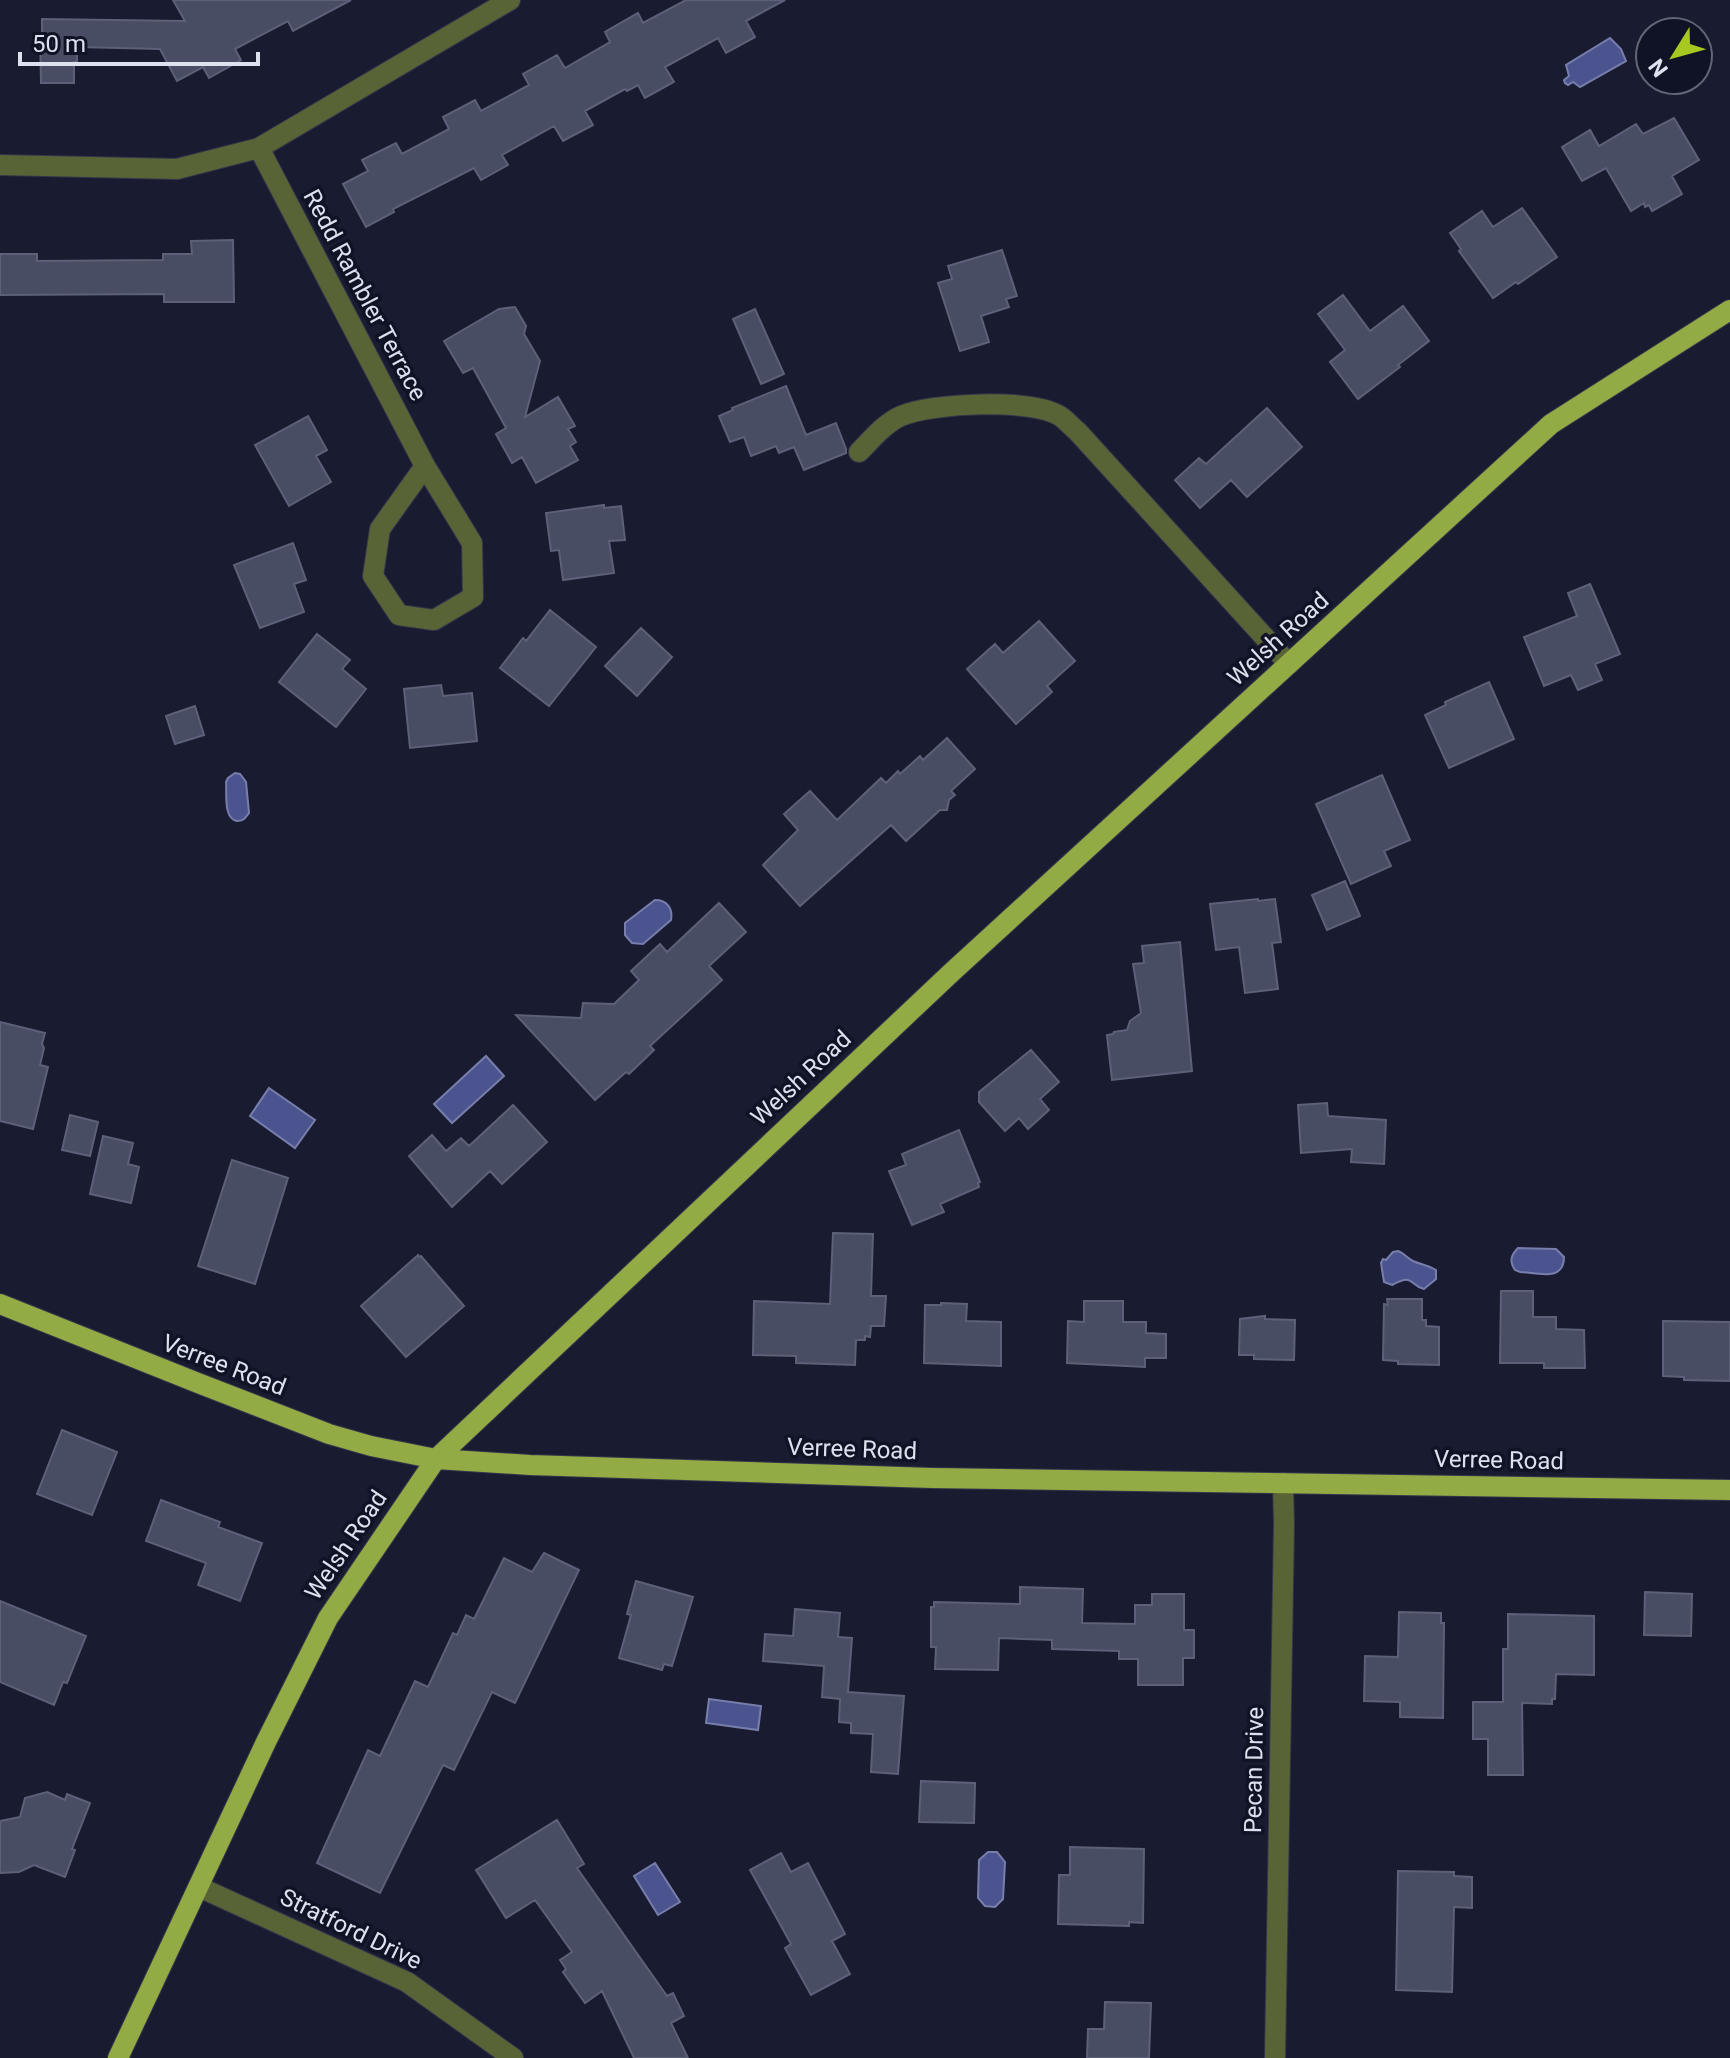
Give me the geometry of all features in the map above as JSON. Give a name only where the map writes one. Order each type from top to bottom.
[{"type":"main road","name":"Welsh Road","points":[[118,2058],[266,1742],[328,1618],[436,1459],[940,982],[1551,424],[1730,310]]},
{"type":"main road","name":"Verree Road","points":[[0,1304],[329,1434],[436,1459],[916,1478],[1730,1490]]},
{"type":"street","points":[[0,165],[177,169],[259,148],[507,1]]},
{"type":"street","name":"Redd Rambler Terrace","points":[[259,148],[425,466],[472,543],[473,597],[434,620],[399,615],[373,576],[380,529],[425,466]]},
{"type":"street","points":[[859,452],[900,416],[931,408],[985,405],[1036,407],[1060,416],[1289,664]]},
{"type":"street","name":"Pecan Drive","points":[[1275,2058],[1283,1483]]},
{"type":"street","name":"Stratford Drive","points":[[199,1887],[407,1982],[513,2058]]},
{"type":"water","points":[[1610,38],[1621,49],[1626,61],[1580,87],[1573,82],[1565,83],[1569,76],[1566,65]]},
{"type":"water","points":[[235,773],[246,782],[249,813],[239,821],[230,815],[227,804],[226,782]]},
{"type":"water","points":[[655,900],[663,901],[668,906],[671,920],[643,944],[632,943],[625,935],[625,923]]},
{"type":"water","points":[[486,1056],[504,1076],[452,1123],[434,1104]]},
{"type":"water","points":[[269,1088],[315,1120],[295,1148],[250,1116]]},
{"type":"water","points":[[1518,1248],[1556,1249],[1564,1257],[1563,1265],[1560,1270],[1549,1274],[1520,1272],[1515,1270],[1511,1261]]},
{"type":"water","points":[[1398,1251],[1436,1270],[1436,1279],[1424,1289],[1408,1280],[1392,1285],[1384,1282],[1381,1263]]},
{"type":"water","points":[[709,1699],[761,1706],[758,1730],[706,1723]]},
{"type":"water","points":[[988,1852],[997,1852],[1005,1862],[1003,1899],[995,1907],[985,1906],[978,1898],[979,1860]]},
{"type":"water","points":[[655,1863],[680,1902],[658,1915],[634,1876]]},
{"type":"building","points":[[173,0],[351,0],[293,31],[288,21],[235,49],[241,60],[209,78],[203,67],[177,81],[160,49],[77,47],[74,83],[41,83],[42,19],[185,21]]},
{"type":"building","points":[[686,0],[785,0],[746,21],[755,37],[726,53],[718,38],[665,67],[674,82],[645,98],[638,85],[627,91],[625,89],[585,111],[593,125],[563,141],[554,126],[502,155],[508,165],[481,180],[474,168],[393,209],[394,212],[366,227],[343,184],[368,171],[362,160],[396,143],[402,154],[449,129],[443,117],[475,100],[481,111],[529,85],[523,74],[557,55],[565,68],[610,42],[605,32],[638,13],[643,23]]},
{"type":"building","points":[[1674,118],[1699,160],[1672,176],[1682,194],[1652,211],[1644,203],[1631,211],[1606,168],[1582,181],[1562,147],[1590,130],[1599,146],[1636,124],[1643,134]]},
{"type":"building","points":[[1522,208],[1557,257],[1493,298],[1459,251],[1461,249],[1450,233],[1482,211],[1493,227]]},
{"type":"building","points":[[233,240],[234,302],[164,302],[164,294],[0,295],[0,254],[37,254],[37,261],[163,260],[163,254],[192,254],[191,241]]},
{"type":"building","points":[[1002,250],[1017,296],[1006,299],[1009,307],[981,316],[989,342],[960,351],[938,283],[952,279],[948,266]]},
{"type":"building","points":[[1343,295],[1370,331],[1403,306],[1429,341],[1358,399],[1330,362],[1345,350],[1318,314]]},
{"type":"building","points":[[515,307],[526,326],[524,334],[540,361],[525,417],[558,397],[575,426],[568,429],[576,442],[570,446],[578,460],[536,483],[522,457],[512,463],[496,434],[506,428],[473,368],[463,373],[444,341],[499,309]]},
{"type":"building","points":[[755,309],[784,374],[761,384],[733,319]]},
{"type":"building","points":[[786,386],[806,435],[836,423],[846,453],[804,470],[794,447],[779,453],[776,446],[751,456],[744,437],[730,442],[719,416]]},
{"type":"building","points":[[1267,408],[1302,447],[1247,497],[1231,480],[1200,508],[1175,480],[1199,458],[1206,464]]},
{"type":"building","points":[[308,416],[327,450],[316,456],[331,482],[289,506],[255,445]]},
{"type":"building","points":[[604,505],[604,508],[621,506],[625,540],[609,541],[614,573],[563,580],[559,550],[551,551],[546,513]]},
{"type":"building","points":[[293,543],[306,580],[294,584],[304,612],[260,628],[234,565]]},
{"type":"building","points":[[1590,584],[1620,654],[1595,664],[1602,680],[1578,690],[1571,675],[1544,686],[1524,637],[1577,616],[1568,593]]},
{"type":"building","points":[[550,610],[596,647],[549,706],[500,668]]},
{"type":"building","points":[[1039,621],[1075,661],[1047,686],[1052,692],[1016,724],[967,669],[995,644],[1003,653]]},
{"type":"building","points":[[641,628],[672,657],[637,696],[605,666]]},
{"type":"building","points":[[317,634],[350,660],[342,669],[366,689],[336,727],[279,682]]},
{"type":"building","points":[[1489,682],[1514,739],[1449,768],[1425,715]]},
{"type":"building","points":[[441,685],[443,696],[472,693],[477,741],[410,748],[404,689]]},
{"type":"building","points":[[195,706],[204,735],[175,744],[166,716]]},
{"type":"building","points":[[947,738],[975,769],[951,791],[955,795],[949,800],[947,810],[940,810],[906,841],[891,825],[800,906],[763,865],[798,830],[784,814],[810,791],[837,820],[881,778],[886,783],[920,756],[923,760]]},
{"type":"building","points":[[1382,775],[1410,840],[1384,851],[1391,866],[1351,884],[1316,804]]},
{"type":"building","points":[[1345,881],[1360,916],[1327,930],[1312,895]]},
{"type":"building","points":[[1275,899],[1281,942],[1272,943],[1278,989],[1245,993],[1239,947],[1216,950],[1210,904]]},
{"type":"building","points":[[719,903],[746,932],[709,966],[722,980],[650,1046],[654,1050],[629,1074],[626,1072],[595,1100],[516,1015],[581,1018],[583,1003],[614,1004],[639,980],[631,971],[660,944],[667,952]]},
{"type":"building","points":[[1180,942],[1192,1071],[1112,1080],[1107,1035],[1127,1030],[1130,1021],[1141,1013],[1133,964],[1144,963],[1142,946]]},
{"type":"building","points":[[0,1022],[45,1033],[40,1065],[48,1067],[33,1129],[0,1121]]},
{"type":"building","points":[[1031,1050],[1059,1082],[1040,1099],[1049,1110],[1028,1129],[1019,1118],[1005,1131],[979,1102],[979,1092]]},
{"type":"building","points":[[1327,1103],[1328,1116],[1386,1120],[1384,1164],[1351,1162],[1352,1149],[1301,1153],[1298,1105]]},
{"type":"building","points":[[513,1105],[547,1142],[502,1184],[490,1171],[452,1207],[409,1156],[432,1135],[446,1151],[461,1138],[469,1146]]},
{"type":"building","points":[[70,1115],[98,1122],[90,1156],[62,1150]]},
{"type":"building","points":[[959,1130],[980,1182],[979,1187],[940,1204],[944,1212],[912,1225],[889,1171],[906,1165],[902,1154]]},
{"type":"building","points":[[103,1136],[133,1143],[128,1164],[139,1167],[131,1203],[90,1194]]},
{"type":"building","points":[[232,1160],[288,1178],[255,1284],[198,1266]]},
{"type":"building","points":[[833,1233],[873,1234],[871,1296],[886,1296],[884,1326],[871,1326],[870,1337],[856,1340],[855,1365],[796,1363],[796,1356],[753,1355],[754,1301],[830,1304]]},
{"type":"building","points":[[418,1255],[464,1306],[406,1357],[361,1306]]},
{"type":"building","points":[[1501,1291],[1533,1291],[1533,1317],[1556,1317],[1556,1329],[1584,1330],[1585,1368],[1544,1368],[1544,1363],[1500,1363]]},
{"type":"building","points":[[1387,1299],[1422,1299],[1422,1320],[1426,1320],[1426,1326],[1439,1327],[1439,1365],[1398,1364],[1398,1361],[1383,1360],[1384,1304],[1388,1305]]},
{"type":"building","points":[[1084,1301],[1123,1301],[1123,1322],[1146,1322],[1146,1333],[1166,1334],[1166,1358],[1145,1358],[1145,1367],[1067,1363],[1068,1321],[1084,1322]]},
{"type":"building","points":[[967,1304],[966,1321],[1001,1322],[1001,1366],[924,1363],[925,1305]]},
{"type":"building","points":[[1265,1316],[1265,1319],[1295,1320],[1294,1360],[1254,1359],[1254,1355],[1239,1355],[1240,1319]]},
{"type":"building","points":[[1663,1321],[1730,1322],[1730,1381],[1684,1380],[1684,1377],[1663,1376]]},
{"type":"building","points":[[62,1430],[117,1452],[92,1515],[37,1494]]},
{"type":"building","points":[[161,1500],[220,1522],[218,1527],[262,1543],[240,1601],[198,1585],[206,1563],[146,1541]]},
{"type":"building","points":[[544,1553],[579,1570],[515,1703],[492,1692],[454,1770],[443,1765],[380,1893],[317,1863],[368,1750],[380,1756],[415,1681],[428,1687],[453,1633],[457,1635],[466,1615],[474,1619],[504,1558],[532,1572]]},
{"type":"building","points":[[636,1581],[693,1597],[672,1666],[664,1664],[662,1670],[619,1658],[631,1615],[627,1614]]},
{"type":"building","points":[[1020,1587],[1083,1589],[1082,1623],[1135,1624],[1135,1605],[1152,1605],[1152,1594],[1184,1594],[1184,1630],[1194,1630],[1194,1658],[1183,1658],[1183,1685],[1138,1685],[1138,1659],[1119,1659],[1119,1651],[1052,1649],[1052,1640],[999,1638],[998,1670],[935,1669],[936,1647],[931,1647],[931,1607],[934,1607],[934,1602],[1020,1604]]},
{"type":"building","points":[[1645,1592],[1692,1594],[1691,1636],[1644,1635]]},
{"type":"building","points":[[0,1601],[86,1636],[67,1683],[63,1682],[54,1705],[0,1682]]},
{"type":"building","points":[[795,1609],[840,1613],[838,1637],[852,1638],[848,1692],[904,1696],[898,1774],[871,1772],[873,1734],[851,1733],[851,1723],[839,1722],[840,1699],[822,1697],[824,1666],[763,1661],[765,1634],[793,1636]]},
{"type":"building","points":[[1399,1612],[1441,1613],[1441,1623],[1444,1623],[1443,1718],[1400,1717],[1400,1702],[1364,1701],[1365,1656],[1398,1657]]},
{"type":"building","points":[[1508,1614],[1594,1616],[1594,1675],[1556,1674],[1552,1704],[1522,1703],[1523,1775],[1488,1775],[1488,1739],[1473,1739],[1473,1702],[1503,1702],[1503,1649],[1508,1649]]},
{"type":"building","points":[[921,1781],[975,1783],[974,1823],[919,1822]]},
{"type":"building","points":[[47,1792],[65,1800],[67,1794],[90,1803],[65,1877],[34,1865],[19,1872],[0,1873],[0,1821],[20,1817],[25,1798]]},
{"type":"building","points":[[557,1820],[584,1864],[577,1868],[667,1996],[673,1993],[684,2016],[671,2023],[688,2058],[634,2058],[602,1991],[585,2003],[563,1972],[566,1969],[560,1960],[572,1952],[535,1900],[506,1918],[476,1870]]},
{"type":"building","points":[[1070,1847],[1144,1849],[1143,1923],[1129,1922],[1129,1926],[1058,1924],[1059,1875],[1070,1875]]},
{"type":"building","points":[[781,1853],[791,1872],[808,1863],[845,1934],[832,1941],[850,1974],[811,1995],[785,1948],[791,1944],[750,1870]]},
{"type":"building","points":[[1398,1871],[1454,1872],[1454,1876],[1472,1877],[1472,1908],[1454,1907],[1452,1992],[1396,1990]]},
{"type":"building","points":[[1105,2002],[1151,2003],[1149,2058],[1087,2058],[1088,2029],[1104,2029]]}]
